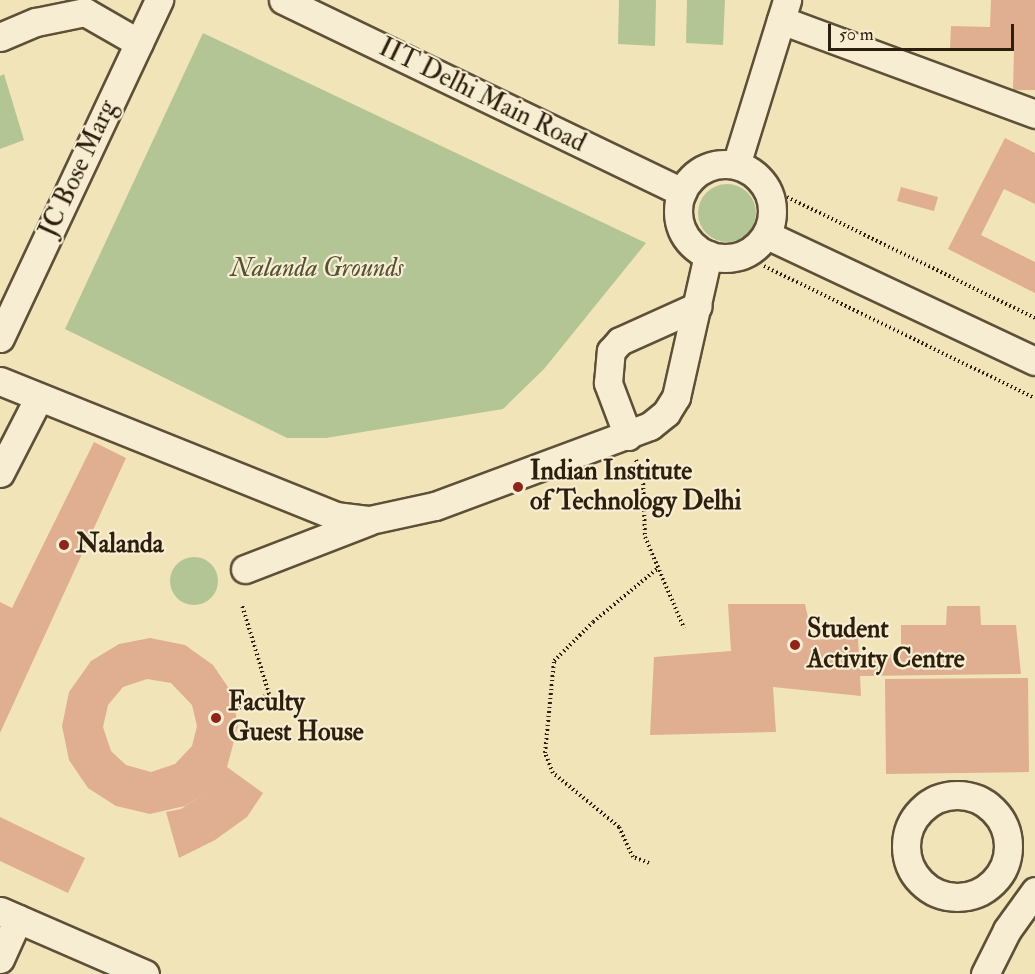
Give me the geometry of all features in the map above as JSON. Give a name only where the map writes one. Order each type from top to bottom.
[{"type":"street","name":"JC Bose Marg","points":[[0,338],[159,0]]},
{"type":"street","name":"IIT Delhi Main Road","points":[[283,0],[682,192]]},
{"type":"street","points":[[736,165],[784,10],[1035,114]]},
{"type":"street","points":[[0,38],[36,22],[85,12],[139,43]]},
{"type":"street","points":[[736,165],[753,171],[767,190],[773,207],[766,235],[751,251],[739,256],[708,255],[692,245],[681,229],[678,211],[682,192],[704,168],[736,165]]},
{"type":"street","points":[[766,235],[1035,362]]},
{"type":"street","points":[[246,569],[370,520],[435,506],[628,436],[658,420],[676,397],[708,255]]},
{"type":"street","points":[[628,436],[608,383],[611,351],[620,341],[698,306]]},
{"type":"street","points":[[0,381],[336,516],[370,520]]},
{"type":"street","points":[[0,473],[39,397]]},
{"type":"street","points":[[985,974],[1017,916],[1035,891]]},
{"type":"street","points":[[977,894],[1017,916]]},
{"type":"street","points":[[0,959],[9,915],[137,972]]},
{"type":"path","points":[[787,197],[1035,318]]},
{"type":"path","points":[[764,266],[1035,398]]},
{"type":"path","points":[[628,436],[643,479],[645,537],[684,628]]},
{"type":"path","points":[[649,863],[633,857],[619,827],[553,773],[545,753],[555,661],[593,622],[658,568]]},
{"type":"path","points":[[235,710],[269,694],[242,605]]},
{"type":"green space","points":[[619,0],[656,0],[655,46],[618,44]]},
{"type":"green space","points":[[687,0],[725,0],[723,45],[686,43]]},
{"type":"green space","name":"Nalanda Grounds","points":[[203,33],[646,243],[544,369],[503,409],[326,438],[287,438],[65,329]]},
{"type":"green space","points":[[4,74],[24,140],[0,149],[0,76]]},
{"type":"green space","points":[[721,184],[733,184],[748,192],[756,207],[756,219],[748,234],[733,242],[721,242],[706,234],[698,219],[698,207],[706,192]]},
{"type":"green space","points":[[194,557],[211,564],[218,581],[211,598],[194,605],[177,598],[170,581],[177,564]]},
{"type":"building","points":[[991,0],[1035,0],[1035,90],[1013,90],[1014,49],[950,48],[951,26],[990,27]]},
{"type":"building","points":[[1005,138],[1035,153],[1035,204],[1004,189],[981,235],[1035,262],[1035,293],[948,249]]},
{"type":"building","points":[[901,187],[938,197],[934,211],[897,201]]},
{"type":"building","name":"Nalanda","points":[[94,442],[126,458],[0,733],[0,602],[12,608]]},
{"type":"building","name":"Student Activity Centre","points":[[728,604],[805,604],[813,640],[858,637],[859,656],[901,654],[901,625],[946,625],[947,606],[980,606],[981,625],[1016,625],[1021,674],[860,676],[861,696],[773,687],[776,732],[650,735],[654,657],[731,651]]},
{"type":"building","name":"Faculty Guest House","points":[[150,638],[185,645],[213,665],[232,693],[238,726],[227,767],[263,793],[247,817],[215,840],[179,858],[166,812],[181,809],[211,789],[185,806],[150,814],[116,806],[88,788],[69,760],[62,726],[69,692],[91,661],[119,644]],"holes":[[[147,679],[171,683],[192,705],[197,726],[192,746],[175,764],[151,772],[126,765],[111,751],[103,727],[108,705],[123,687]]]},
{"type":"building","points":[[1028,678],[1029,772],[886,774],[885,679]]},
{"type":"building","points":[[0,817],[85,858],[68,893],[0,861]]},
{"type":"place","name":"Indian Institute of Technology Delhi","points":[[518,487]]},
{"type":"place","name":"Nalanda","points":[[64,545]]},
{"type":"place","name":"Student Activity Centre","points":[[795,645]]},
{"type":"place","name":"Faculty Guest House","points":[[216,718]]}]
